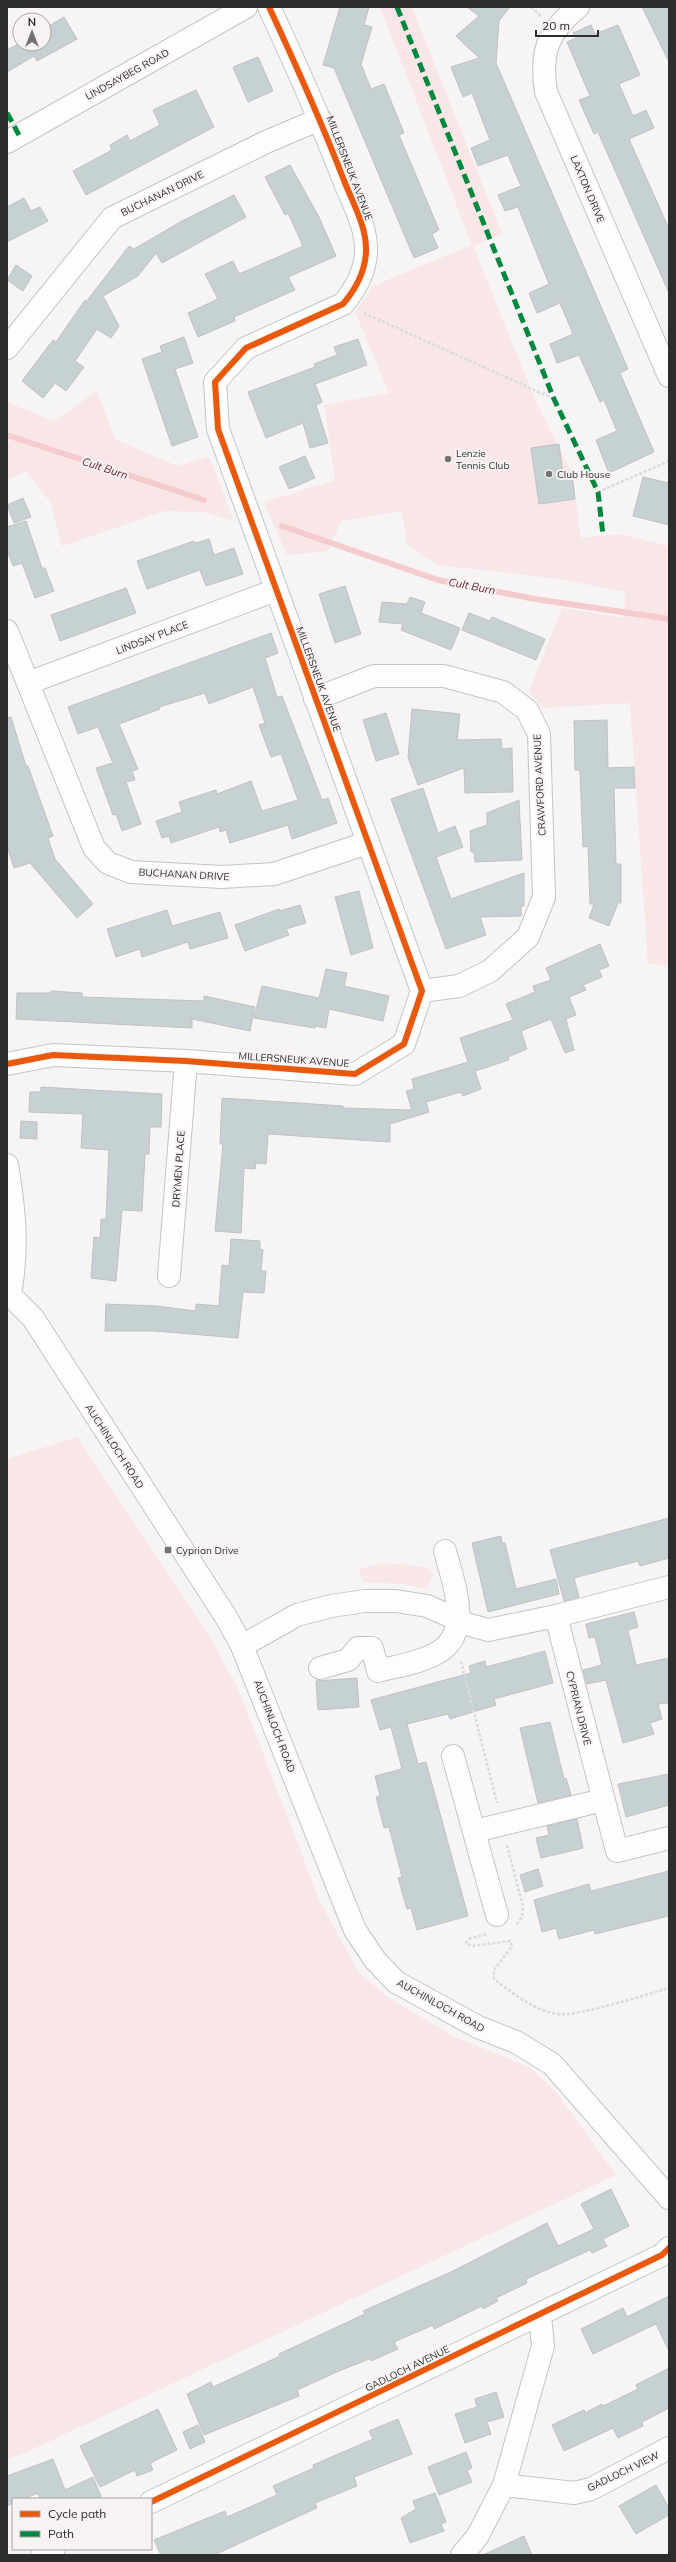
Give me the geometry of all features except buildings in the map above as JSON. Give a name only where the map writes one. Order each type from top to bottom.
[{"type":"street","name":"LINDSAYBEG ROAD","points":[[7,142],[246,7]]},
{"type":"street","name":"MILLERSNEUK AVENUE","points":[[7,1064],[53,1054],[186,1061],[355,1074],[404,1044],[422,991],[367,843],[218,429],[215,382],[246,348],[343,304],[354,291],[362,273],[366,252],[363,230],[320,119],[269,7]]},
{"type":"street","name":"LAXTON DRIVE","points":[[578,7],[554,29],[548,42],[543,72],[546,92],[669,376]]},
{"type":"street","name":"BUCHANAN DRIVE","points":[[7,348],[112,218],[266,142],[320,119]]},
{"type":"street","name":"LINDSAY PLACE","points":[[28,683],[276,590]]},
{"type":"street","name":"BUCHANAN DRIVE","points":[[7,631],[94,848],[108,863],[131,872],[222,877],[274,874],[367,843]]},
{"type":"street","name":"CRAWFORD AVENUE","points":[[315,699],[374,676],[444,676],[503,692],[527,710],[538,734],[544,897],[528,937],[490,971],[459,986],[422,991]]},
{"type":"street","name":"DRYMEN PLACE","points":[[169,1276],[186,1061]]},
{"type":"street","name":"AUCHINLOCH ROAD","points":[[7,1165],[15,1221],[16,1259],[8,1296],[34,1318],[222,1610],[242,1646],[355,1930],[375,1960],[396,1982],[478,2027],[516,2042],[552,2064],[669,2198]]},
{"type":"street","points":[[320,1668],[348,1660],[358,1648],[372,1648],[378,1670],[437,1654],[447,1647],[458,1620],[459,1602],[445,1551]]},
{"type":"street","points":[[242,1646],[297,1615],[331,1606],[365,1601],[396,1601],[427,1606],[458,1620],[488,1630],[556,1616],[669,1587]]},
{"type":"street","name":"CYPRIAN DRIVE","points":[[556,1616],[616,1851],[669,1838]]},
{"type":"street","points":[[453,1756],[501,1925]]},
{"type":"street","points":[[475,1831],[603,1800]]},
{"type":"street","name":"GADLOCH AVENUE","points":[[152,2502],[540,2316],[662,2254],[669,2248]]},
{"type":"street","points":[[462,2555],[477,2537],[504,2485],[543,2346],[540,2316]]},
{"type":"street","name":"GADLOCH VIEW","points":[[504,2485],[559,2492],[580,2492],[591,2489],[669,2448]]},
{"type":"street","points":[[42,2555],[52,2550]]},
{"type":"path","points":[[343,304],[554,399]]},
{"type":"path","points":[[598,492],[669,461]]},
{"type":"path","points":[[461,1656],[461,1665],[503,1825],[522,1907],[522,1917],[519,1924],[501,1925],[469,1939],[466,1943],[472,1946],[510,1941],[512,1946],[494,1970],[494,1979],[514,1995],[546,2011],[567,2014],[669,1988]]},
{"type":"shaded area","points":[[380,7],[412,7],[502,234],[473,246],[535,400],[572,473],[581,538],[620,534],[669,546],[669,966],[648,964],[630,703],[543,708],[529,691],[562,608],[624,618],[625,592],[559,579],[438,565],[407,545],[402,511],[341,521],[328,551],[287,555],[264,502],[335,480],[324,405],[389,393],[355,312],[373,286],[472,245]]},
{"type":"shaded area","points":[[97,391],[115,439],[177,466],[209,457],[234,521],[203,512],[165,511],[62,546],[51,503],[26,471],[7,480],[7,402],[54,421]]},
{"type":"shaded area","points":[[77,1437],[207,1632],[239,1691],[320,1902],[358,1971],[387,1997],[455,2037],[529,2067],[556,2092],[616,2175],[27,2452],[7,2459],[7,1459]]},
{"type":"shaded area","points":[[388,1563],[426,1567],[434,1574],[429,1584],[423,1589],[404,1584],[363,1582],[359,1569]]},
{"type":"waterway","name":"Cult Burn","points":[[7,435],[204,500]]},
{"type":"waterway","name":"Cult Burn","points":[[282,526],[438,580],[535,599],[669,619]]},
{"type":"marked path","points":[[397,7],[554,399],[598,492],[603,535]]},
{"type":"marked path","points":[[7,113],[19,135]]},
{"type":"cycle path","points":[[7,1064],[53,1055],[186,1061],[355,1074],[404,1044],[422,991],[218,429],[215,382],[246,348],[343,304],[352,293],[359,280],[364,267],[366,252],[366,243],[359,217],[318,116],[269,7]]},
{"type":"cycle path","points":[[152,2502],[662,2255],[669,2248]]},
{"type":"place","name":"Lenzie Tennis Club","points":[[448,459]]},
{"type":"place","name":"Club House","points":[[549,474]]},
{"type":"place","name":"Cyprian Drive","points":[[168,1550]]}]
